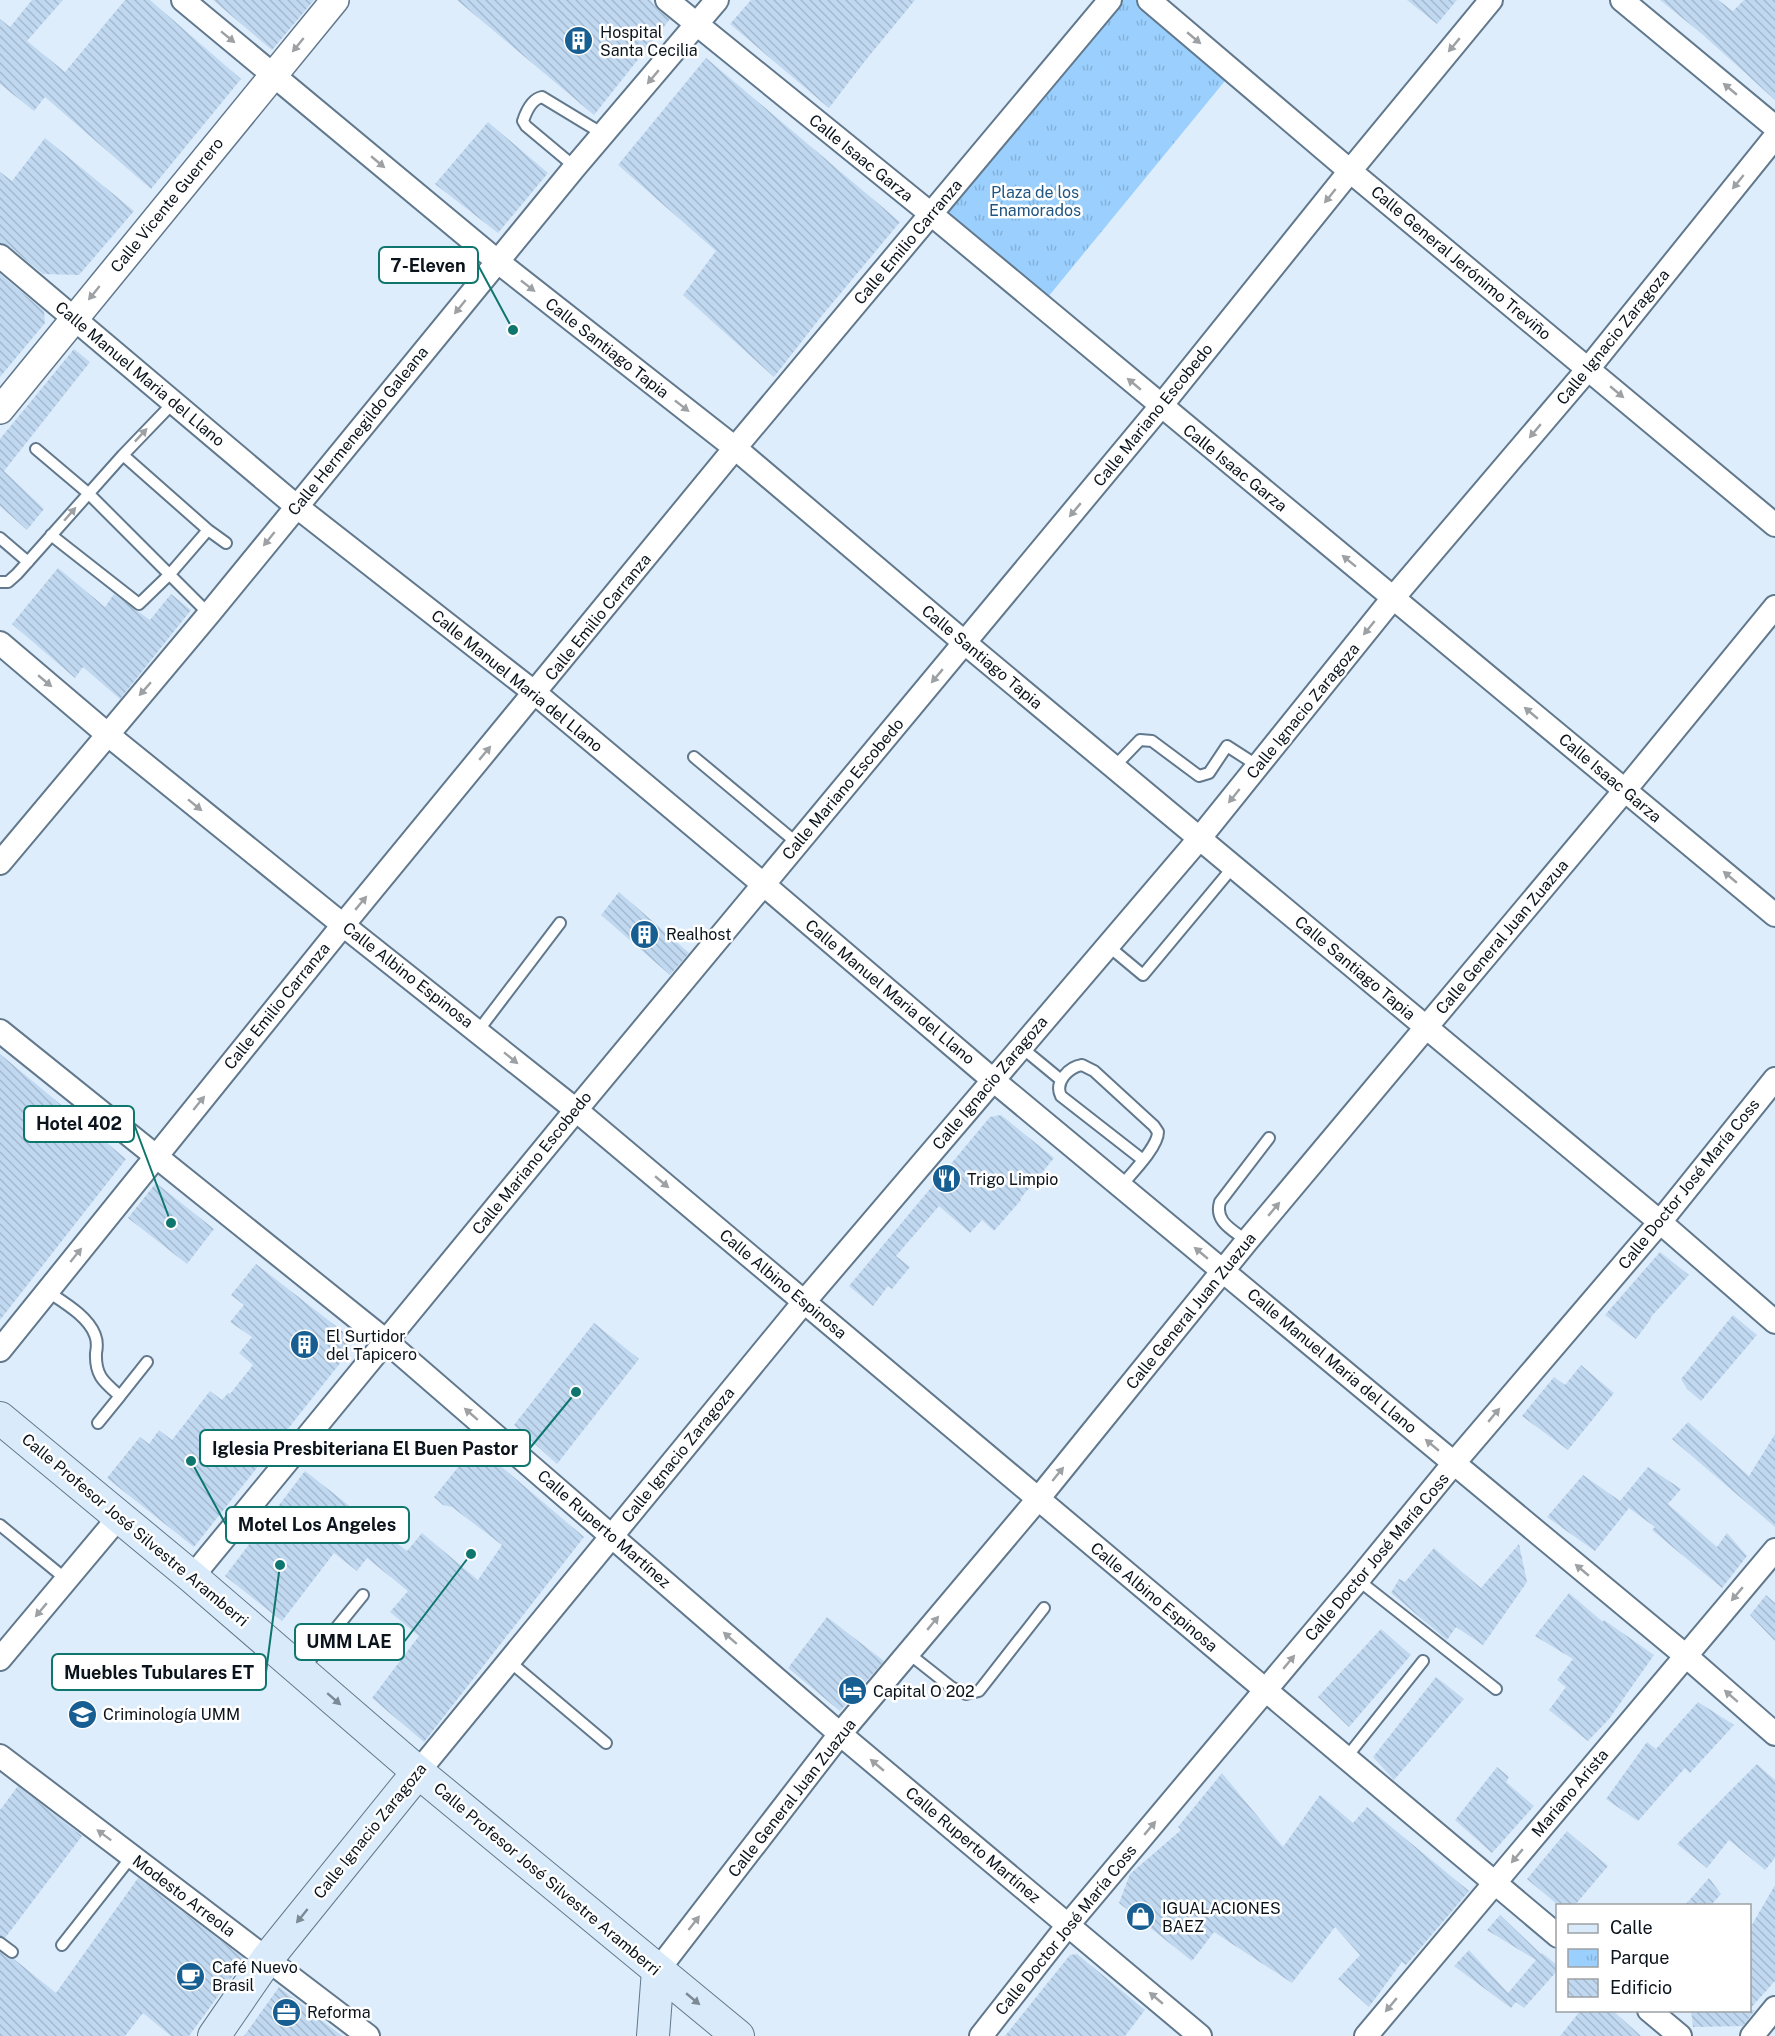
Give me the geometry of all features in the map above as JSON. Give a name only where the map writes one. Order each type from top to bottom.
[{"type":"main road","name":"Calle Profesor José Silvestre Aramberri","points":[[0,1418],[192,1577],[418,1772],[658,1970],[731,2034]]},
{"type":"main road","name":"Calle Ignacio Zaragoza","points":[[214,2036],[267,1959],[418,1772]]},
{"type":"main road","points":[[653,2036],[658,1970]]},
{"type":"street","name":"Calle Santiago Tapia","points":[[183,0],[497,261],[735,448],[965,643],[1660,1222],[1775,1322]]},
{"type":"street","name":"Calle Vicente Guerrero","points":[[0,410],[335,0]]},
{"type":"street","name":"Calle Isaac Garza","points":[[667,0],[931,214],[1775,915]]},
{"type":"street","name":"Calle Hermenegildo Galeana","points":[[0,863],[209,614],[575,167],[717,0]]},
{"type":"street","name":"Calle Emilio Carranza","points":[[0,1350],[343,925],[735,448],[1110,0]]},
{"type":"street","name":"Calle General Jerónimo Treviño","points":[[1149,0],[1350,171],[1775,525]]},
{"type":"street","name":"Calle Mariano Escobedo","points":[[192,1577],[763,884],[1161,406],[1491,0]]},
{"type":"street","points":[[1622,0],[1775,127]]},
{"type":"street","name":"Calle Ignacio Zaragoza","points":[[418,1772],[804,1302],[1200,838],[1393,598],[1588,369],[1775,137]]},
{"type":"street","name":"Calle Manuel Maria del Llano","points":[[0,256],[296,506],[535,693],[993,1080],[1686,1656],[1775,1734]]},
{"type":"street","name":"Calle General Juan Zuazua","points":[[658,1970],[840,1734],[1038,1499],[1247,1241],[1625,790],[1775,607]]},
{"type":"street","name":"Calle Albino Espinosa","points":[[0,643],[107,734],[576,1110],[1556,1935]]},
{"type":"street","name":"Calle Ruperto Martínez","points":[[0,1031],[386,1341],[840,1734],[1200,2036]]},
{"type":"street","name":"Calle Doctor José María Coss","points":[[981,2036],[1068,1925],[1359,1580],[1454,1462],[1660,1222],[1775,1079]]},
{"type":"street","points":[[0,1659],[119,1517]]},
{"type":"street","name":"Mariano Arista","points":[[1366,2036],[1775,1550]]},
{"type":"street","name":"Modesto Arreola","points":[[0,1756],[368,2036]]},
{"type":"street","points":[[1752,2036],[1775,2008]]},
{"type":"street","points":[[1651,2012],[1680,2036]]},
{"type":"lane","points":[[575,167],[525,126],[524,118],[533,103],[543,97],[604,134]]},
{"type":"lane","points":[[0,582],[8,582],[28,562],[88,493],[174,402]]},
{"type":"lane","points":[[36,449],[88,493],[209,614]]},
{"type":"lane","points":[[123,455],[208,530],[226,543]]},
{"type":"lane","points":[[51,535],[139,604],[170,574],[208,530]]},
{"type":"lane","points":[[0,538],[28,562]]},
{"type":"lane","points":[[1114,767],[1140,740],[1145,739],[1152,741],[1199,776],[1209,773],[1227,747],[1258,766]]},
{"type":"lane","points":[[694,757],[797,843]]},
{"type":"lane","points":[[1107,945],[1143,975],[1233,867]]},
{"type":"lane","points":[[478,1031],[560,923]]},
{"type":"lane","points":[[1021,1047],[1061,1080]]},
{"type":"lane","points":[[1121,1186],[1143,1160],[1158,1138],[1158,1132],[1086,1066],[1073,1067],[1061,1080],[1058,1092],[1065,1101],[1143,1160]]},
{"type":"lane","points":[[1247,1241],[1221,1220],[1218,1209],[1220,1202],[1269,1138]]},
{"type":"lane","points":[[47,1291],[91,1328],[96,1336],[96,1364],[100,1377],[120,1396]]},
{"type":"lane","points":[[99,1423],[147,1362]]},
{"type":"lane","points":[[0,1525],[67,1580]]},
{"type":"lane","points":[[1359,1580],[1496,1689]]},
{"type":"lane","points":[[302,1671],[363,1595]]},
{"type":"lane","points":[[908,1653],[951,1687],[966,1694],[979,1691],[1044,1608]]},
{"type":"lane","points":[[1346,1758],[1423,1660]]},
{"type":"lane","points":[[509,1661],[606,1743]]},
{"type":"lane","points":[[62,1945],[132,1856]]},
{"type":"lane","points":[[0,1943],[12,1952]]},
{"type":"green space","name":"Plaza de los Enamorados","points":[[1110,0],[1149,0],[1233,71],[1039,308],[931,214]]},
{"type":"building","points":[[32,0],[63,0],[27,41],[65,72],[125,0],[150,0],[241,79],[151,189],[45,97],[34,111],[0,84],[0,19],[10,27]]},
{"type":"building","points":[[213,0],[314,0],[272,50]]},
{"type":"building","name":"Hospital Santa Cecilia","points":[[457,0],[650,0],[670,19],[594,115]]},
{"type":"building","points":[[751,0],[915,0],[829,108],[730,24]]},
{"type":"building","points":[[1407,0],[1457,0],[1437,24]]},
{"type":"building","points":[[1660,0],[1718,0],[1733,11],[1744,0],[1775,0],[1775,100],[1702,34]]},
{"type":"building","points":[[706,58],[900,222],[774,377],[683,295],[716,251],[618,165]]},
{"type":"building","points":[[488,122],[548,173],[498,233],[435,184]]},
{"type":"building","points":[[45,138],[134,211],[79,275],[43,274],[9,246],[0,243],[0,172],[12,181]]},
{"type":"building","points":[[0,274],[44,311],[45,323],[0,377]]},
{"type":"building","points":[[74,349],[90,362],[4,471],[44,509],[27,530],[0,506],[0,439]]},
{"type":"building","points":[[58,568],[105,607],[114,594],[150,620],[171,594],[191,610],[120,699],[83,667],[75,678],[12,624]]},
{"type":"building","name":"Realhost","points":[[619,892],[689,953],[670,975],[601,915]]},
{"type":"building","points":[[0,1054],[126,1159],[0,1320]]},
{"type":"building","points":[[1001,1115],[1054,1158],[994,1231],[982,1220],[970,1233],[939,1206],[896,1256],[910,1267],[892,1289],[888,1286],[873,1306],[849,1286],[990,1117]]},
{"type":"building","points":[[156,1183],[214,1229],[187,1264],[128,1218]]},
{"type":"building","points":[[1660,1252],[1689,1275],[1650,1318],[1636,1339],[1605,1315]]},
{"type":"building","points":[[256,1264],[350,1337],[349,1352],[194,1547],[107,1478],[140,1437],[149,1444],[159,1430],[172,1440],[210,1391],[222,1400],[228,1393],[230,1394],[253,1365],[239,1353],[252,1337],[230,1322],[244,1305],[231,1295]]},
{"type":"building","points":[[1733,1315],[1757,1335],[1701,1401],[1687,1389],[1681,1379]]},
{"type":"building","points":[[594,1323],[639,1359],[557,1464],[514,1425]]},
{"type":"building","points":[[1581,1365],[1614,1393],[1568,1450],[1522,1416],[1554,1377],[1565,1385]]},
{"type":"building","points":[[1688,1422],[1749,1476],[1775,1434],[1775,1527],[1672,1439]]},
{"type":"building","points":[[476,1445],[584,1537],[424,1742],[372,1698],[419,1636],[390,1612],[408,1591],[367,1558],[357,1571],[334,1553],[282,1621],[225,1576],[305,1471],[407,1551],[422,1533],[478,1580],[502,1545],[452,1507],[443,1505],[434,1497]]},
{"type":"building","points":[[1648,1467],[1681,1489],[1668,1504],[1717,1547],[1727,1533],[1747,1556],[1722,1588],[1652,1530],[1655,1527],[1629,1508],[1595,1551],[1547,1517],[1583,1475],[1620,1501]]},
{"type":"building","points":[[1519,1544],[1527,1582],[1483,1645],[1456,1627],[1447,1640],[1391,1593],[1399,1579],[1405,1582],[1434,1548],[1481,1588]]},
{"type":"building","points":[[1569,1593],[1603,1622],[1604,1620],[1654,1655],[1609,1719],[1588,1741],[1549,1710],[1566,1687],[1557,1680],[1573,1659],[1535,1636]]},
{"type":"building","points":[[1766,1595],[1775,1603],[1775,1641],[1750,1615]]},
{"type":"building","points":[[827,1617],[884,1661],[840,1711],[788,1668]]},
{"type":"building","points":[[1381,1629],[1411,1655],[1349,1727],[1318,1697]]},
{"type":"building","points":[[1436,1677],[1464,1699],[1394,1780],[1373,1757]]},
{"type":"building","points":[[1698,1702],[1734,1725],[1690,1773],[1685,1768],[1638,1821],[1606,1799],[1647,1742],[1656,1749]]},
{"type":"building","points":[[1757,1764],[1775,1780],[1775,1858],[1765,1870],[1729,1840],[1707,1868],[1677,1844]]},
{"type":"building","points":[[1497,1767],[1509,1777],[1506,1782],[1534,1806],[1492,1853],[1455,1820]]},
{"type":"building","points":[[1222,1773],[1283,1847],[1320,1795],[1353,1823],[1367,1807],[1469,1891],[1406,1965],[1402,1962],[1369,2007],[1338,1979],[1360,1955],[1335,1927],[1292,1983],[1214,1932],[1192,1961],[1119,1903],[1130,1874],[1181,1830],[1178,1827]]},
{"type":"building","points":[[18,1786],[82,1836],[5,1938],[0,1936],[0,1810]]},
{"type":"building","points":[[1567,1831],[1608,1866],[1576,1904],[1557,1904],[1527,1879]]},
{"type":"building","points":[[138,1878],[245,1959],[189,2036],[171,2036],[143,2013],[125,2036],[0,2036],[0,1952],[14,1959],[56,1993]]},
{"type":"building","points":[[1709,1878],[1721,1894],[1712,1904],[1686,1904]]},
{"type":"building","points":[[1775,1885],[1775,1981],[1751,2008],[1751,1927]]},
{"type":"building","points":[[1500,1915],[1541,1954],[1556,1964],[1556,1972],[1524,2008],[1516,2002],[1511,2008],[1454,1966],[1469,1950],[1508,1993],[1536,1960],[1487,1930]]},
{"type":"building","points":[[1077,1954],[1145,2010],[1125,2036],[1005,2036],[1070,1955]]},
{"type":"building","name":"Reforma","points":[[279,1987],[342,2036],[244,2036]]},
{"type":"building","points":[[1755,2010],[1743,2026],[1693,2027],[1691,2012],[1751,2012]]},
{"type":"building","points":[[1579,2012],[1614,2012],[1641,2036],[1560,2036]]},
{"type":"place","name":"Hospital Santa Cecilia","points":[[579,41]]},
{"type":"place","name":"7-Eleven","points":[[513,330]]},
{"type":"place","name":"Realhost","points":[[645,934]]},
{"type":"place","name":"Trigo Limpio","points":[[946,1179]]},
{"type":"place","name":"Hotel 402","points":[[171,1223]]},
{"type":"place","name":"El Surtidor del Tapicero","points":[[305,1345]]},
{"type":"place","name":"Iglesia Presbiteriana El Buen Pastor","points":[[576,1392]]},
{"type":"place","name":"Motel Los Angeles","points":[[191,1461]]},
{"type":"place","name":"UMM LAE","points":[[471,1554]]},
{"type":"place","name":"Muebles Tubulares ET","points":[[280,1565]]},
{"type":"place","name":"Capital O 202","points":[[852,1691]]},
{"type":"place","name":"Criminología UMM","points":[[82,1714]]},
{"type":"place","name":"IGUALACIONES BAEZ","points":[[1141,1917]]},
{"type":"place","name":"Café Nuevo Brasil","points":[[191,1976]]},
{"type":"place","name":"Reforma","points":[[286,2012]]}]
